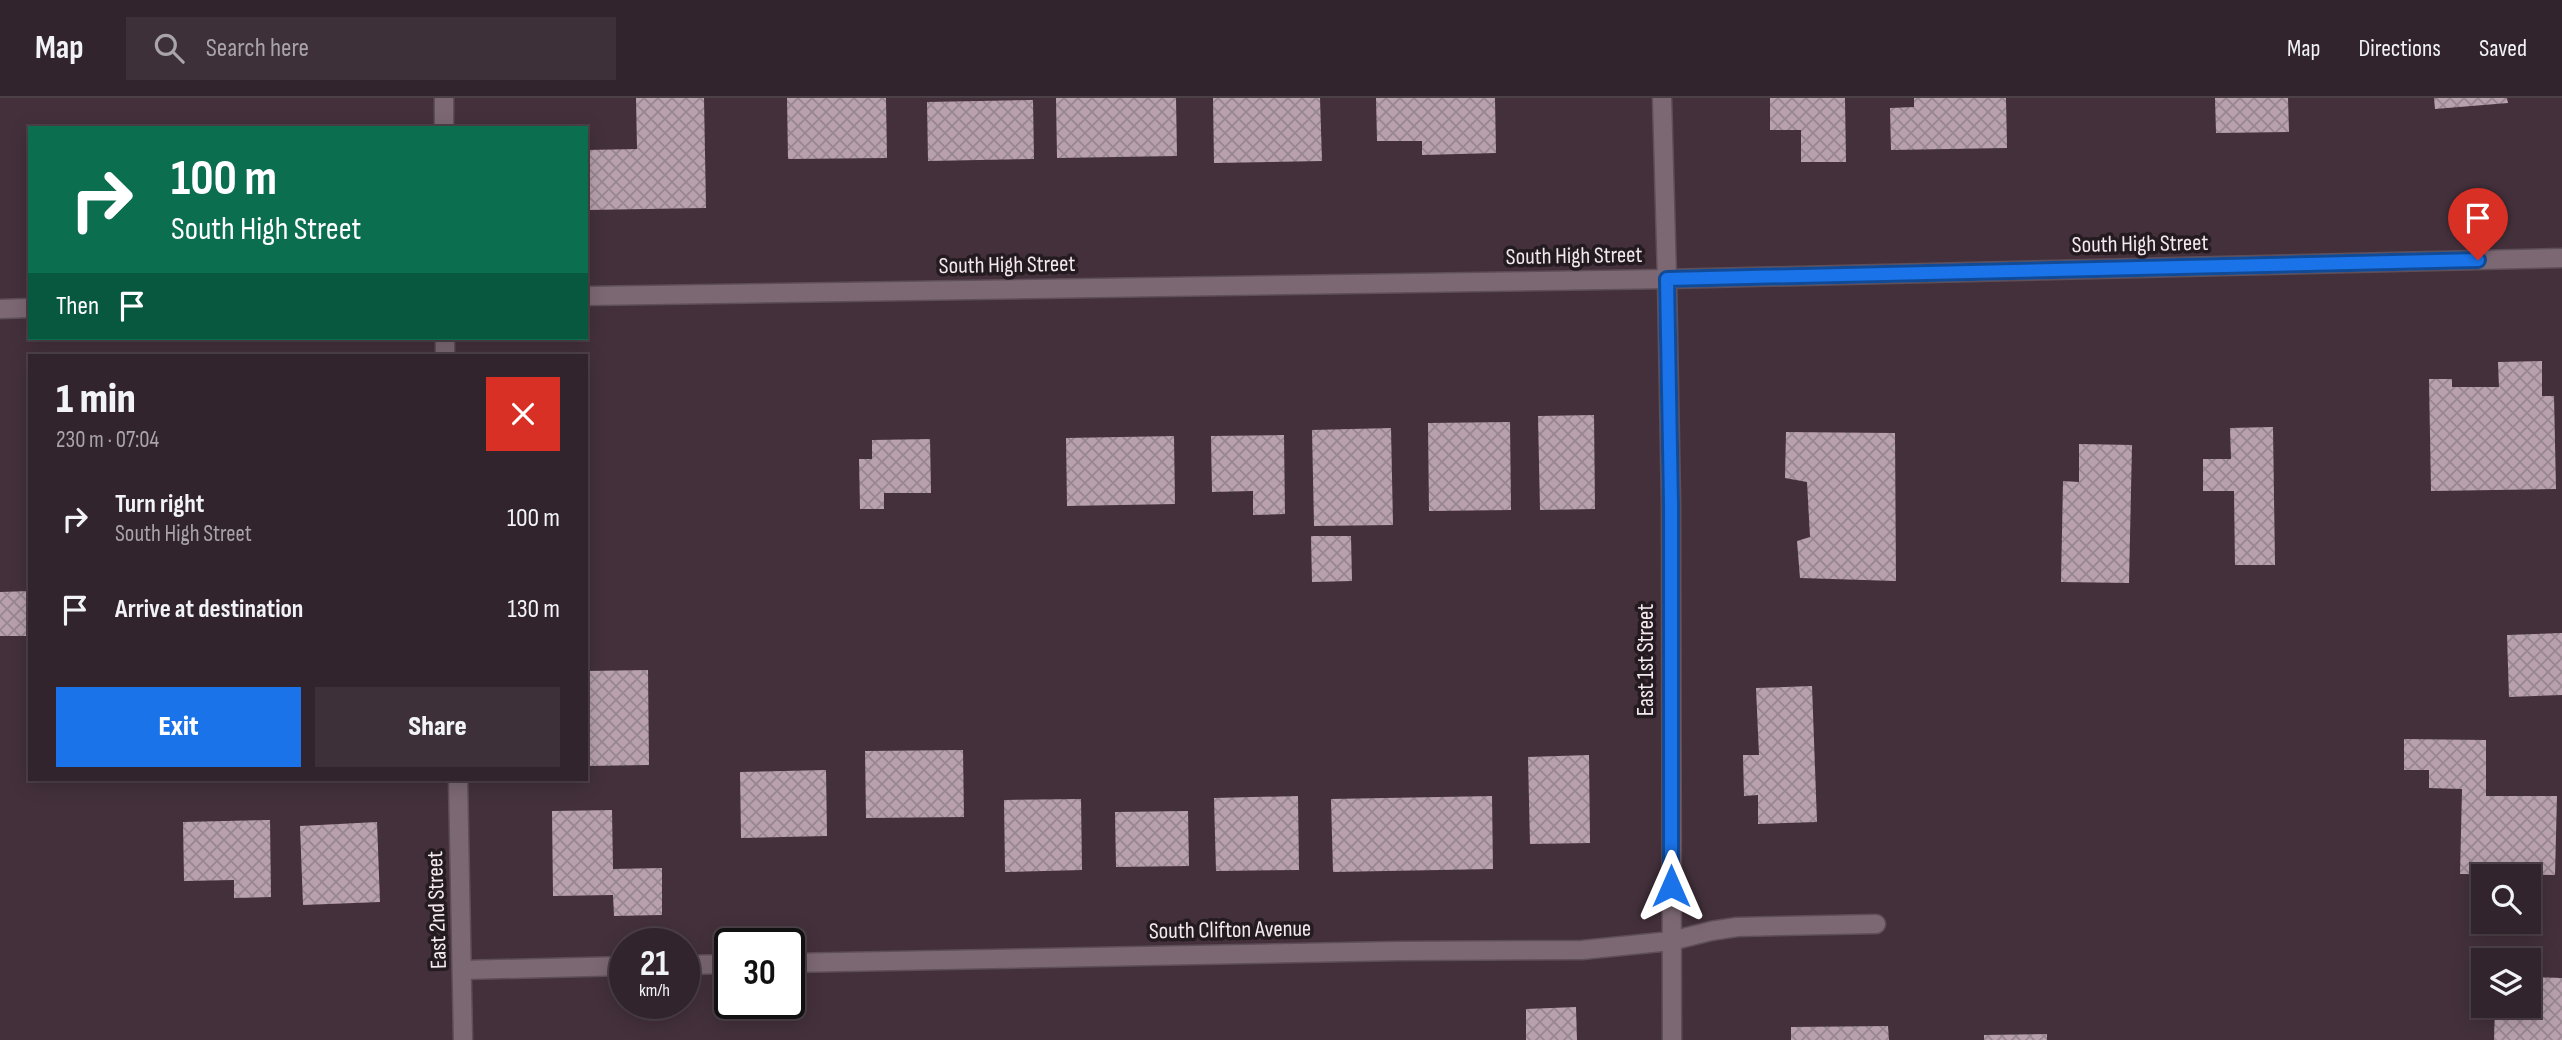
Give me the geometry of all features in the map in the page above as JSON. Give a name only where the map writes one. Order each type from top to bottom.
[{"type":"street","points":[[444,98],[444,126]]},
{"type":"street","name":"East 1st Street","points":[[1662,98],[1671,504],[1672,1040]]},
{"type":"street","name":"South High Street","points":[[588,296],[1667,279],[2562,258]]},
{"type":"street","points":[[0,309],[28,308]]},
{"type":"street","name":"East 2nd Street","points":[[458,781],[463,1040]]},
{"type":"street","name":"South Clifton Avenue","points":[[805,963],[1385,951],[1582,950],[1671,941],[1737,927],[1876,923]]},
{"type":"street","points":[[463,970],[609,966]]},
{"type":"building","points":[[636,98],[704,98],[706,208],[588,210],[588,150],[637,149]]},
{"type":"building","points":[[787,98],[886,98],[887,158],[788,159]]},
{"type":"building","points":[[1056,98],[1176,98],[1177,156],[1057,158]]},
{"type":"building","points":[[1213,98],[1320,98],[1322,161],[1214,163]]},
{"type":"building","points":[[1376,98],[1495,98],[1496,153],[1422,155],[1422,141],[1377,141]]},
{"type":"building","points":[[1770,98],[1845,98],[1846,162],[1801,162],[1801,130],[1770,130]]},
{"type":"building","points":[[1914,98],[2006,98],[2007,148],[1891,150],[1890,108],[1914,107]]},
{"type":"building","points":[[2215,98],[2288,98],[2289,132],[2216,133]]},
{"type":"building","points":[[2434,98],[2507,98],[2508,103],[2435,109]]},
{"type":"building","points":[[1033,100],[1034,159],[928,161],[927,102]]},
{"type":"building","points":[[2542,361],[2542,396],[2554,396],[2556,489],[2431,491],[2429,379],[2452,379],[2452,387],[2499,387],[2498,362]]},
{"type":"building","points":[[1594,415],[1595,509],[1540,510],[1538,416]]},
{"type":"building","points":[[1510,422],[1511,510],[1429,511],[1428,423]]},
{"type":"building","points":[[2273,427],[2275,565],[2235,565],[2234,491],[2203,491],[2203,459],[2231,459],[2230,428]]},
{"type":"building","points":[[1391,428],[1393,525],[1314,526],[1312,430]]},
{"type":"building","points":[[1786,432],[1895,433],[1896,581],[1800,578],[1797,541],[1810,537],[1807,482],[1785,478]]},
{"type":"building","points":[[1284,435],[1285,514],[1253,515],[1253,491],[1212,492],[1211,436]]},
{"type":"building","points":[[1174,436],[1175,504],[1067,506],[1066,438]]},
{"type":"building","points":[[930,439],[931,493],[884,493],[884,509],[860,509],[859,459],[872,459],[872,440]]},
{"type":"building","points":[[2079,444],[2132,445],[2129,583],[2061,582],[2063,481],[2079,482]]},
{"type":"building","points":[[1311,536],[1351,536],[1352,581],[1312,582]]},
{"type":"building","points":[[28,591],[28,636],[0,636],[0,592]]},
{"type":"building","points":[[2562,633],[2562,695],[2509,697],[2507,635]]},
{"type":"building","points":[[648,670],[649,765],[588,766],[588,671]]},
{"type":"building","points":[[1812,686],[1817,822],[1758,824],[1758,795],[1744,796],[1743,755],[1759,755],[1756,688]]},
{"type":"building","points":[[2404,739],[2486,740],[2486,796],[2557,796],[2555,875],[2541,875],[2541,864],[2471,864],[2471,874],[2460,874],[2462,789],[2429,788],[2429,770],[2404,770]]},
{"type":"building","points":[[963,750],[964,817],[866,818],[865,751]]},
{"type":"building","points":[[1589,755],[1590,843],[1530,844],[1528,757]]},
{"type":"building","points":[[826,770],[827,836],[741,838],[740,772]]},
{"type":"building","points":[[1298,796],[1299,870],[1216,871],[1214,798]]},
{"type":"building","points":[[1492,796],[1493,869],[1333,872],[1331,799]]},
{"type":"building","points":[[1081,799],[1082,870],[1005,872],[1004,800]]},
{"type":"building","points":[[612,810],[613,869],[662,868],[662,915],[614,916],[613,895],[553,896],[552,811]]},
{"type":"building","points":[[1188,811],[1189,866],[1116,867],[1115,812]]},
{"type":"building","points":[[270,820],[271,897],[234,898],[234,880],[184,881],[183,822]]},
{"type":"building","points":[[377,822],[380,902],[303,905],[300,826]]},
{"type":"building","points":[[2541,977],[2562,978],[2562,1040],[2494,1040],[2495,1018],[2541,1018]]},
{"type":"building","points":[[1576,1007],[1577,1040],[1526,1040],[1526,1009]]},
{"type":"building","points":[[1888,1026],[1889,1040],[1791,1040],[1791,1027]]},
{"type":"building","points":[[2047,1034],[2047,1040],[1984,1040],[1984,1035]]},
{"type":"route","points":[[1671,886],[1671,504],[1667,279],[2478,260]]}]
